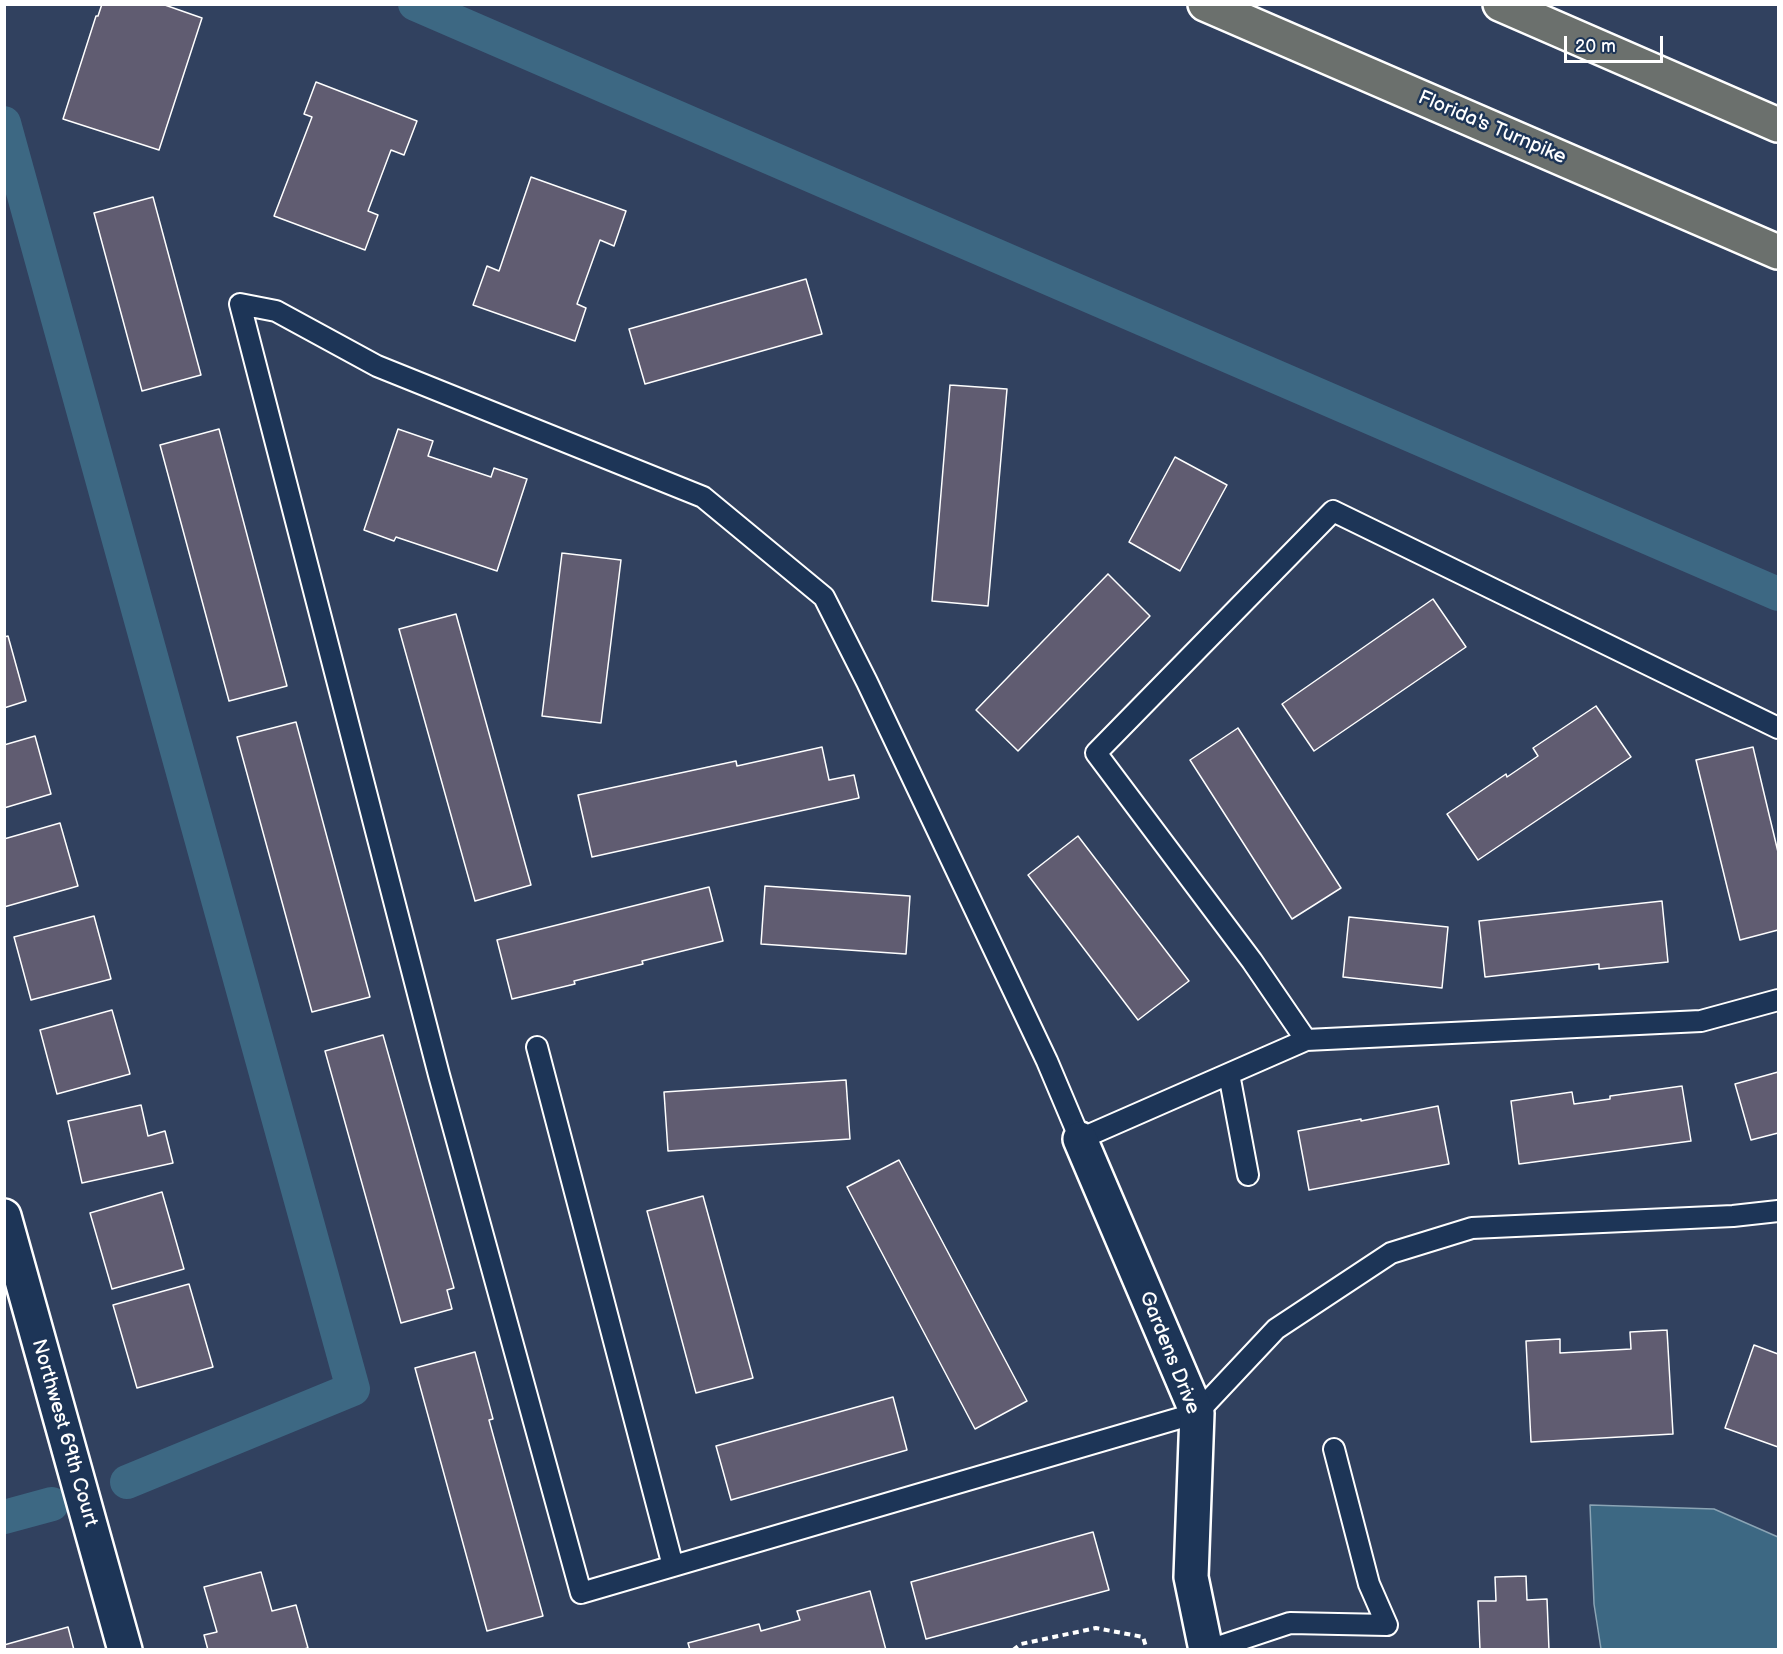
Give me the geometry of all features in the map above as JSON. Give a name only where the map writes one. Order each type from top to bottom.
[{"type":"highway","name":"Florida's Turnpike","points":[[1205,4],[1779,252]]},
{"type":"highway","points":[[1500,4],[1779,125]]},
{"type":"street","name":"Gardens Drive","points":[[1080,1139],[1197,1413],[1191,1576],[1207,1650]]},
{"type":"street","name":"Northwest 69th Court","points":[[7,1233],[125,1650]]},
{"type":"lane","points":[[1779,1000],[1701,1021],[1306,1040],[1080,1139],[1047,1061],[867,682],[824,597],[703,497],[378,366],[276,311],[240,303],[439,1076],[581,1593],[1197,1413],[1276,1329],[1391,1252],[1472,1228],[1733,1216],[1779,1211]]},
{"type":"lane","points":[[1306,1040],[1252,961],[1096,753],[1333,511],[1779,728]]},
{"type":"lane","points":[[537,1047],[673,1566]]},
{"type":"lane","points":[[1229,1074],[1248,1175]]},
{"type":"lane","points":[[1207,1650],[1290,1623],[1387,1625],[1369,1584],[1334,1449]]},
{"type":"path","points":[[1013,1650],[1021,1644],[1096,1628],[1143,1638],[1147,1650]]},
{"type":"water","points":[[1590,1505],[1714,1509],[1778,1537],[1778,1649],[1601,1649],[1594,1604]]},
{"type":"building","points":[[102,4],[162,4],[202,18],[159,150],[63,119],[96,16]]},
{"type":"building","points":[[316,82],[417,121],[404,155],[391,150],[368,211],[378,215],[365,250],[274,216],[312,117],[304,114]]},
{"type":"building","points":[[531,177],[626,211],[614,246],[600,240],[577,304],[586,308],[575,341],[473,305],[487,266],[499,271]]},
{"type":"building","points":[[153,197],[201,375],[142,391],[94,213]]},
{"type":"building","points":[[806,279],[822,334],[645,384],[629,329]]},
{"type":"building","points":[[950,385],[1007,389],[988,606],[932,601]]},
{"type":"building","points":[[219,429],[287,686],[229,701],[160,445]]},
{"type":"building","points":[[398,429],[433,441],[428,456],[491,477],[494,468],[527,479],[497,571],[396,537],[394,541],[364,530]]},
{"type":"building","points":[[1175,457],[1227,485],[1180,571],[1129,542]]},
{"type":"building","points":[[562,553],[621,560],[601,723],[542,716]]},
{"type":"building","points":[[1108,574],[1150,616],[1018,751],[976,710]]},
{"type":"building","points":[[1433,599],[1466,647],[1314,751],[1282,704]]},
{"type":"building","points":[[456,614],[531,885],[475,901],[399,629]]},
{"type":"building","points":[[8,636],[26,701],[4,708],[4,637]]},
{"type":"building","points":[[1596,706],[1631,757],[1478,860],[1447,814],[1506,774],[1507,777],[1538,756],[1533,748]]},
{"type":"building","points":[[296,722],[370,997],[312,1012],[237,737]]},
{"type":"building","points":[[1238,728],[1341,888],[1292,919],[1190,760]]},
{"type":"building","points":[[35,736],[51,794],[4,808],[4,745]]},
{"type":"building","points":[[822,747],[829,780],[854,775],[859,798],[592,857],[578,795],[736,761],[737,766]]},
{"type":"building","points":[[1753,747],[1778,852],[1778,930],[1740,940],[1696,760]]},
{"type":"building","points":[[60,823],[78,886],[4,907],[4,839]]},
{"type":"building","points":[[1078,836],[1189,981],[1138,1020],[1028,875]]},
{"type":"building","points":[[765,886],[910,896],[906,954],[761,944]]},
{"type":"building","points":[[709,887],[723,941],[642,961],[643,964],[574,981],[575,984],[512,999],[497,940]]},
{"type":"building","points":[[1662,901],[1668,962],[1599,969],[1599,964],[1485,977],[1479,921]]},
{"type":"building","points":[[94,916],[111,979],[31,1000],[14,937]]},
{"type":"building","points":[[1349,917],[1448,927],[1442,988],[1343,977]]},
{"type":"building","points":[[112,1010],[130,1074],[57,1094],[40,1030]]},
{"type":"building","points":[[383,1035],[454,1288],[447,1290],[452,1309],[401,1323],[325,1051]]},
{"type":"building","points":[[1778,1072],[1778,1133],[1751,1140],[1735,1084]]},
{"type":"building","points":[[846,1080],[850,1139],[668,1151],[664,1092]]},
{"type":"building","points":[[1682,1086],[1691,1141],[1519,1164],[1511,1101],[1572,1092],[1574,1104],[1610,1099],[1610,1096]]},
{"type":"building","points":[[141,1105],[148,1136],[165,1131],[173,1163],[82,1183],[68,1121]]},
{"type":"building","points":[[1438,1106],[1449,1164],[1309,1190],[1298,1131]]},
{"type":"building","points":[[899,1160],[1027,1401],[975,1429],[847,1187]]},
{"type":"building","points":[[162,1192],[184,1269],[112,1289],[90,1213]]},
{"type":"building","points":[[703,1196],[753,1378],[696,1393],[647,1211]]},
{"type":"building","points":[[189,1284],[213,1367],[137,1388],[113,1305]]},
{"type":"building","points":[[1667,1330],[1673,1434],[1531,1442],[1526,1341],[1560,1339],[1560,1353],[1631,1349],[1630,1332]]},
{"type":"building","points":[[1754,1345],[1778,1354],[1778,1447],[1725,1428]]},
{"type":"building","points":[[475,1352],[493,1419],[489,1420],[543,1616],[487,1631],[415,1368]]},
{"type":"building","points":[[893,1397],[907,1450],[731,1500],[716,1446]]},
{"type":"building","points":[[1093,1532],[1109,1590],[926,1639],[911,1582]]},
{"type":"building","points":[[261,1572],[272,1611],[296,1605],[308,1648],[300,1650],[208,1650],[204,1635],[217,1632],[204,1587]]},
{"type":"building","points":[[1526,1576],[1527,1600],[1547,1599],[1549,1650],[1480,1650],[1478,1601],[1496,1601],[1495,1577]]},
{"type":"building","points":[[870,1591],[886,1650],[690,1650],[688,1643],[759,1624],[761,1631],[800,1620],[797,1611]]},
{"type":"building","points":[[68,1627],[74,1650],[4,1650],[4,1645]]},
{"type":"waterway","points":[[415,4],[1778,594]]},
{"type":"waterway","points":[[4,123],[353,1389],[127,1482]]},
{"type":"waterway","points":[[4,1517],[52,1504]]}]
